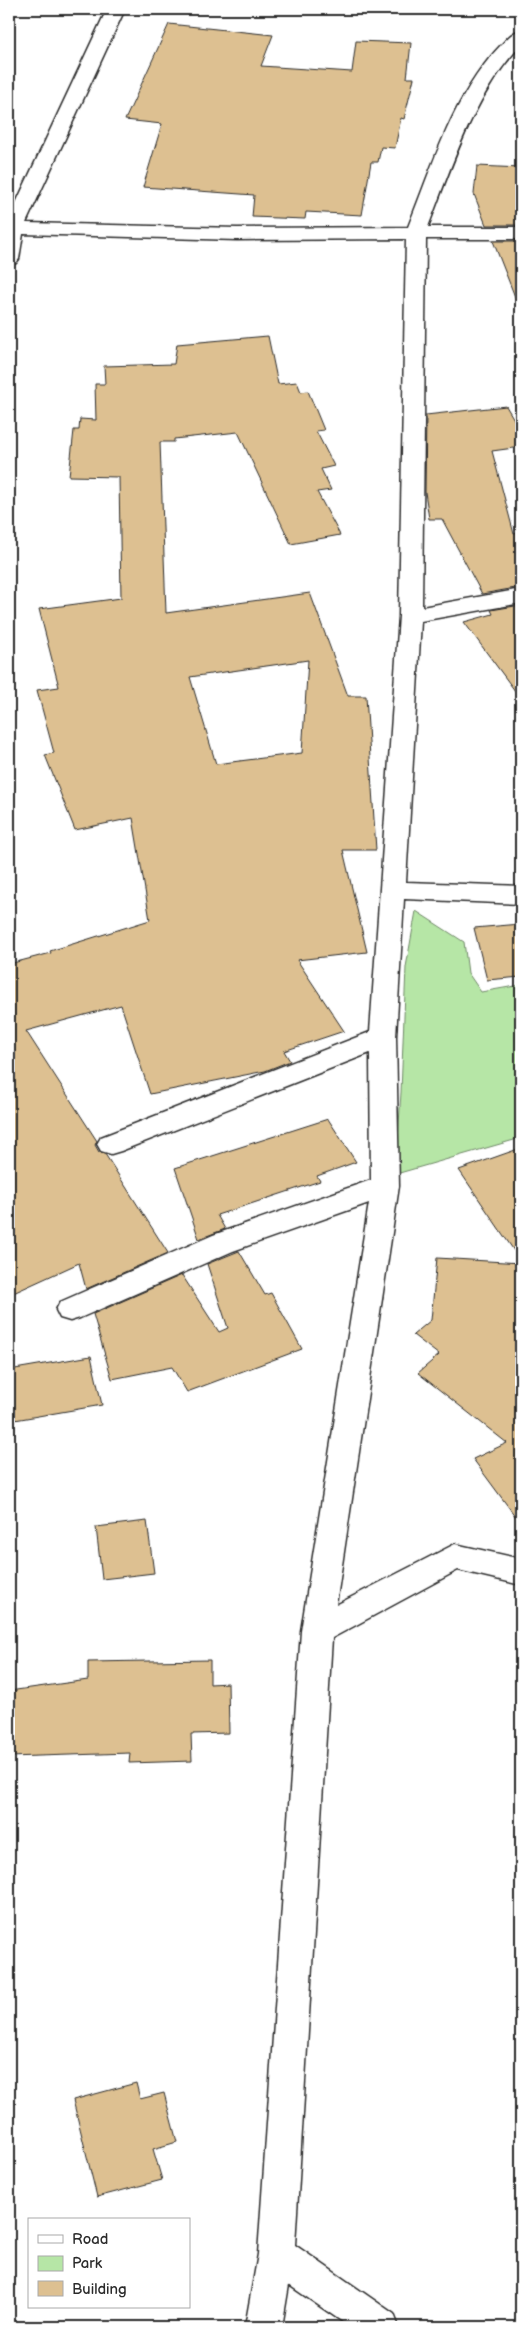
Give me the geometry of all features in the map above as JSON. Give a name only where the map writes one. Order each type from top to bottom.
[{"type":"street","points":[[9,259],[11,228],[116,9]]},
{"type":"street","points":[[264,2327],[276,2254],[317,1631],[385,1186],[383,1037],[410,616],[416,232],[461,118],[495,62],[521,34]]},
{"type":"street","points":[[11,228],[237,234],[521,233]]},
{"type":"street","points":[[410,616],[521,596]]},
{"type":"street","points":[[393,890],[521,895]]},
{"type":"street","points":[[111,1144],[383,1037]]},
{"type":"street","points":[[70,1310],[224,1243],[385,1186]]},
{"type":"street","points":[[317,1631],[455,1557],[521,1572]]},
{"type":"street","points":[[276,2254],[381,2327]]},
{"type":"green space","points":[[416,911],[464,942],[468,973],[481,992],[521,985],[521,1138],[396,1174],[406,967]]},
{"type":"building","points":[[169,24],[273,35],[261,66],[352,72],[356,41],[411,43],[407,78],[414,78],[404,119],[401,118],[395,148],[381,147],[378,162],[371,162],[362,215],[306,212],[305,219],[252,217],[254,195],[143,187],[162,124],[125,120]]},
{"type":"building","points":[[477,166],[521,168],[521,225],[486,225],[474,194]]},
{"type":"building","points":[[493,241],[521,241],[521,307],[519,307]]},
{"type":"building","points":[[268,336],[278,384],[297,382],[301,392],[308,391],[324,430],[316,431],[334,466],[321,469],[331,490],[317,492],[340,535],[291,544],[238,432],[174,439],[174,442],[160,442],[166,613],[310,593],[348,696],[366,696],[376,850],[343,850],[367,952],[297,960],[344,1031],[284,1051],[290,1061],[265,1071],[150,1094],[121,1005],[26,1031],[97,1141],[95,1145],[99,1152],[105,1154],[168,1253],[86,1289],[79,1263],[9,1295],[9,964],[51,953],[50,951],[150,920],[133,818],[75,830],[45,755],[54,753],[37,690],[59,687],[39,609],[121,598],[119,477],[69,476],[74,430],[79,430],[80,419],[96,420],[95,384],[105,384],[104,366],[174,364],[177,344]],"holes":[[[308,660],[302,753],[216,764],[190,677]]]},
{"type":"building","points":[[506,406],[521,431],[521,447],[492,451],[514,534],[521,532],[521,587],[482,594],[442,519],[429,519],[425,492],[426,415]]},
{"type":"building","points":[[521,605],[521,699],[464,622],[493,614],[491,610]]},
{"type":"building","points":[[521,924],[521,977],[487,980],[474,928]]},
{"type":"building","points":[[328,1119],[356,1162],[317,1176],[320,1181],[217,1215],[225,1229],[199,1239],[175,1168]]},
{"type":"building","points":[[521,1148],[521,1261],[459,1170]]},
{"type":"building","points":[[239,1251],[265,1295],[271,1293],[302,1349],[187,1392],[172,1367],[112,1379],[93,1314],[182,1275],[219,1332],[228,1328],[207,1264]]},
{"type":"building","points":[[437,1258],[521,1263],[521,1524],[473,1459],[507,1443],[418,1373],[439,1355],[413,1335],[431,1320]]},
{"type":"building","points":[[91,1356],[102,1405],[9,1421],[9,1370]]},
{"type":"building","points":[[147,1521],[154,1573],[102,1579],[96,1527]]},
{"type":"building","points":[[210,1660],[210,1684],[228,1683],[229,1733],[191,1734],[192,1761],[129,1763],[130,1753],[9,1757],[9,1691],[88,1680],[88,1662]]},
{"type":"building","points":[[136,2083],[140,2099],[164,2093],[177,2142],[153,2149],[162,2180],[97,2197],[73,2100]]}]
